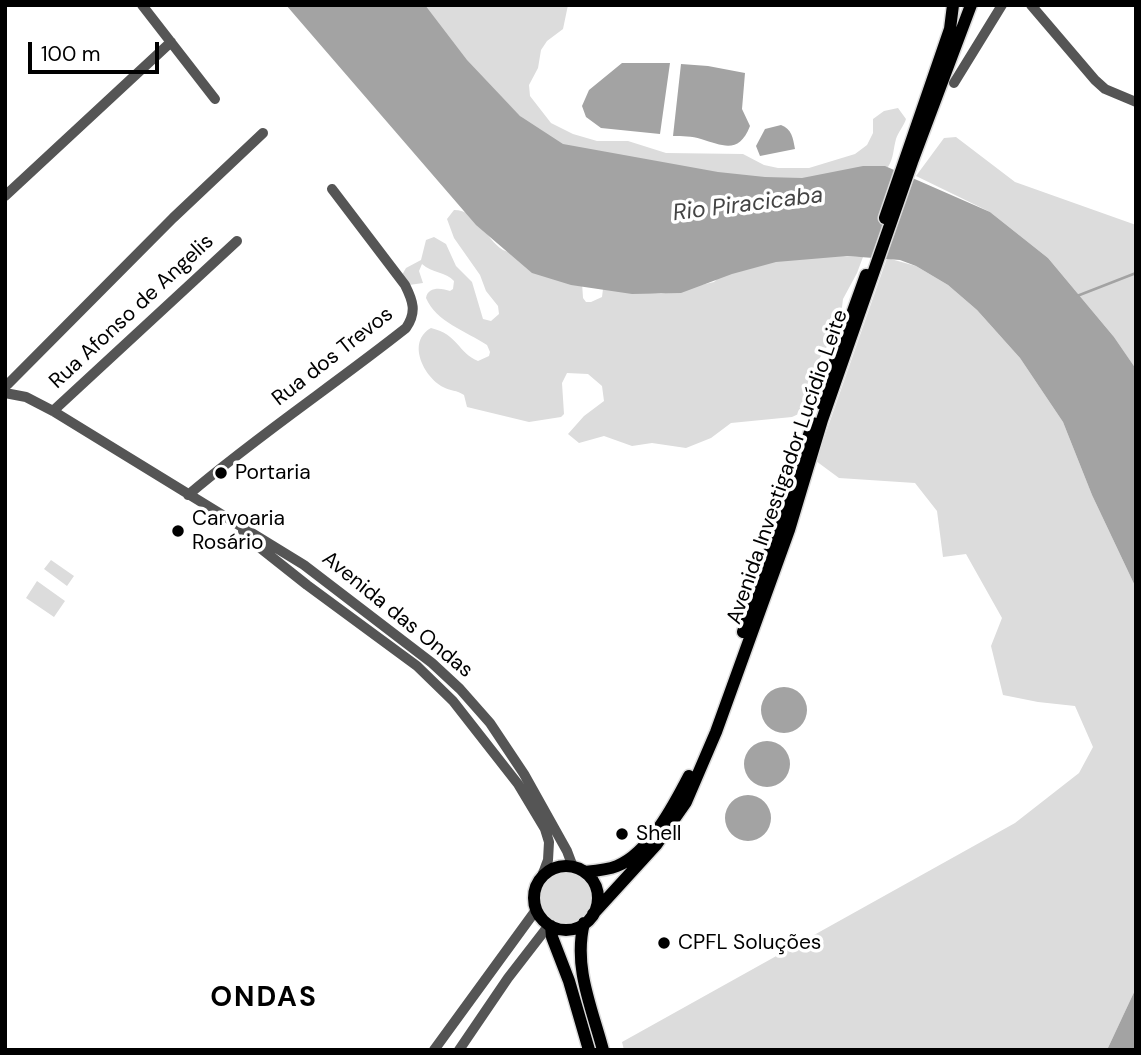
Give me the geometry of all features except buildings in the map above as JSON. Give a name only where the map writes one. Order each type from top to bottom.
[{"type":"main road","name":"Avenida Investigador Lucídio Leite","points":[[589,918],[656,845],[686,802],[716,732],[789,530],[950,29],[953,5]]},
{"type":"main road","name":"Avenida Investigador Lucídio Leite","points":[[908,160],[971,5]]},
{"type":"main road","name":"Avenida Investigador Lucídio Leite","points":[[579,869],[620,865],[641,850],[667,816],[690,775],[712,724],[816,413],[872,270]]},
{"type":"main road","points":[[589,1050],[550,926],[536,910],[536,886],[542,876],[556,867],[579,869],[591,878],[598,896],[580,943],[581,971],[603,1050]]},
{"type":"main road","points":[[550,926],[568,930],[589,918]]},
{"type":"street","points":[[142,5],[215,99]]},
{"type":"street","points":[[954,83],[1002,5]]},
{"type":"street","points":[[1031,5],[1105,89],[1136,102]]},
{"type":"street","points":[[5,196],[171,42]]},
{"type":"street","points":[[6,387],[134,256],[263,132]]},
{"type":"street","name":"Rua dos Trevos","points":[[188,495],[221,467],[406,328],[414,314],[413,301],[405,285],[332,189]]},
{"type":"street","name":"Rua Afonso de Angelis","points":[[53,411],[237,241]]},
{"type":"street","name":"Avenida das Ondas","points":[[6,387],[53,411],[304,565],[420,653],[449,678],[496,732],[524,774],[579,869]]},
{"type":"street","name":"Avenida das Ondas","points":[[239,525],[254,543],[417,666],[446,693],[510,773],[545,829],[549,842],[548,860],[542,876]]},
{"type":"street","points":[[254,543],[265,546],[295,565],[304,565]]},
{"type":"street","points":[[307,585],[317,581],[352,602]]},
{"type":"street","points":[[446,693],[456,694],[496,732]]},
{"type":"street","points":[[434,1050],[536,910]]},
{"type":"street","points":[[459,1050],[516,967],[550,926]]},
{"type":"shaded area","points":[[411,5],[568,5],[563,29],[547,41],[541,50],[538,68],[529,85],[530,96],[551,123],[573,134],[597,141],[628,141],[666,153],[743,154],[764,165],[778,168],[809,168],[855,154],[867,145],[873,133],[873,119],[884,111],[898,108],[906,119],[897,136],[888,167],[823,184],[563,160]]},
{"type":"shaded area","points":[[956,137],[1015,182],[1136,225],[1136,369],[1114,337],[1048,258],[990,212],[916,176],[944,138]]},
{"type":"shaded area","points":[[454,210],[469,215],[503,250],[582,282],[583,298],[586,302],[602,297],[603,289],[661,294],[714,282],[719,277],[784,253],[863,257],[843,299],[836,332],[811,372],[805,411],[792,417],[731,423],[711,438],[686,448],[652,443],[632,446],[604,436],[579,443],[568,434],[584,416],[604,401],[602,386],[588,374],[567,373],[562,383],[564,414],[561,417],[529,422],[467,407],[464,395],[443,387],[424,368],[420,359],[420,342],[431,328],[453,339],[478,361],[489,356],[490,352],[487,345],[444,320],[426,298],[432,290],[453,289],[454,281],[451,278],[422,264],[419,271],[423,283],[409,285],[402,275],[406,268],[421,260],[426,240],[434,237],[446,244],[456,266],[472,282],[483,319],[491,321],[499,314],[498,306],[486,291],[480,275],[454,238],[447,219]]},
{"type":"shaded area","points":[[887,258],[916,266],[948,285],[977,310],[1020,358],[1063,422],[1092,495],[1136,588],[1136,988],[1107,1050],[624,1050],[622,1042],[1015,823],[1079,773],[1093,747],[1075,706],[1003,695],[991,646],[1002,618],[966,554],[943,557],[937,511],[915,483],[839,478],[816,461]]},
{"type":"shaded area","points":[[51,560],[74,576],[67,586],[44,569]]},
{"type":"shaded area","points":[[37,581],[65,601],[54,617],[26,598]]},
{"type":"shaded area","points":[[566,871],[585,878],[592,897],[585,916],[566,923],[547,916],[540,897],[547,878]]},
{"type":"water","name":"Rio Piracicaba","points":[[286,5],[425,5],[467,60],[520,116],[563,144],[718,172],[765,177],[802,178],[863,166],[885,166],[990,212],[1048,258],[1114,337],[1136,369],[1136,588],[1092,495],[1063,422],[1020,358],[977,310],[948,285],[900,260],[847,256],[776,262],[732,274],[681,293],[632,294],[571,285],[532,273],[476,225]]},
{"type":"water","points":[[622,63],[670,63],[660,134],[601,128],[586,117],[582,106],[589,90]]},
{"type":"water","points":[[681,64],[745,73],[742,109],[750,126],[741,141],[730,146],[694,137],[673,136]]},
{"type":"water","points":[[781,125],[790,131],[795,149],[760,156],[756,146],[765,129]]},
{"type":"water","points":[[784,687],[793,688],[800,694],[806,701],[806,719],[800,726],[793,732],[784,733],[775,732],[768,726],[762,719],[761,710],[762,701],[768,694],[775,688]]},
{"type":"water","points":[[767,741],[776,742],[783,748],[789,755],[789,773],[783,780],[776,786],[767,787],[758,786],[751,780],[745,773],[744,764],[745,755],[751,748],[758,742]]},
{"type":"water","points":[[748,795],[757,796],[764,802],[770,809],[770,827],[764,834],[757,840],[748,841],[739,840],[732,834],[726,827],[725,818],[726,809],[732,802],[739,796]]},
{"type":"water","points":[[1136,988],[1136,1050],[1107,1050]]},
{"type":"waterway","points":[[1077,296],[1136,273]]},
{"type":"place","name":"Portaria","points":[[221,473]]},
{"type":"place","name":"Carvoaria Rosário","points":[[178,531]]},
{"type":"place","name":"Shell","points":[[622,834]]},
{"type":"place","name":"CPFL Soluções","points":[[664,943]]},
{"type":"district","name":"ONDAS","points":[[264,999]]}]
